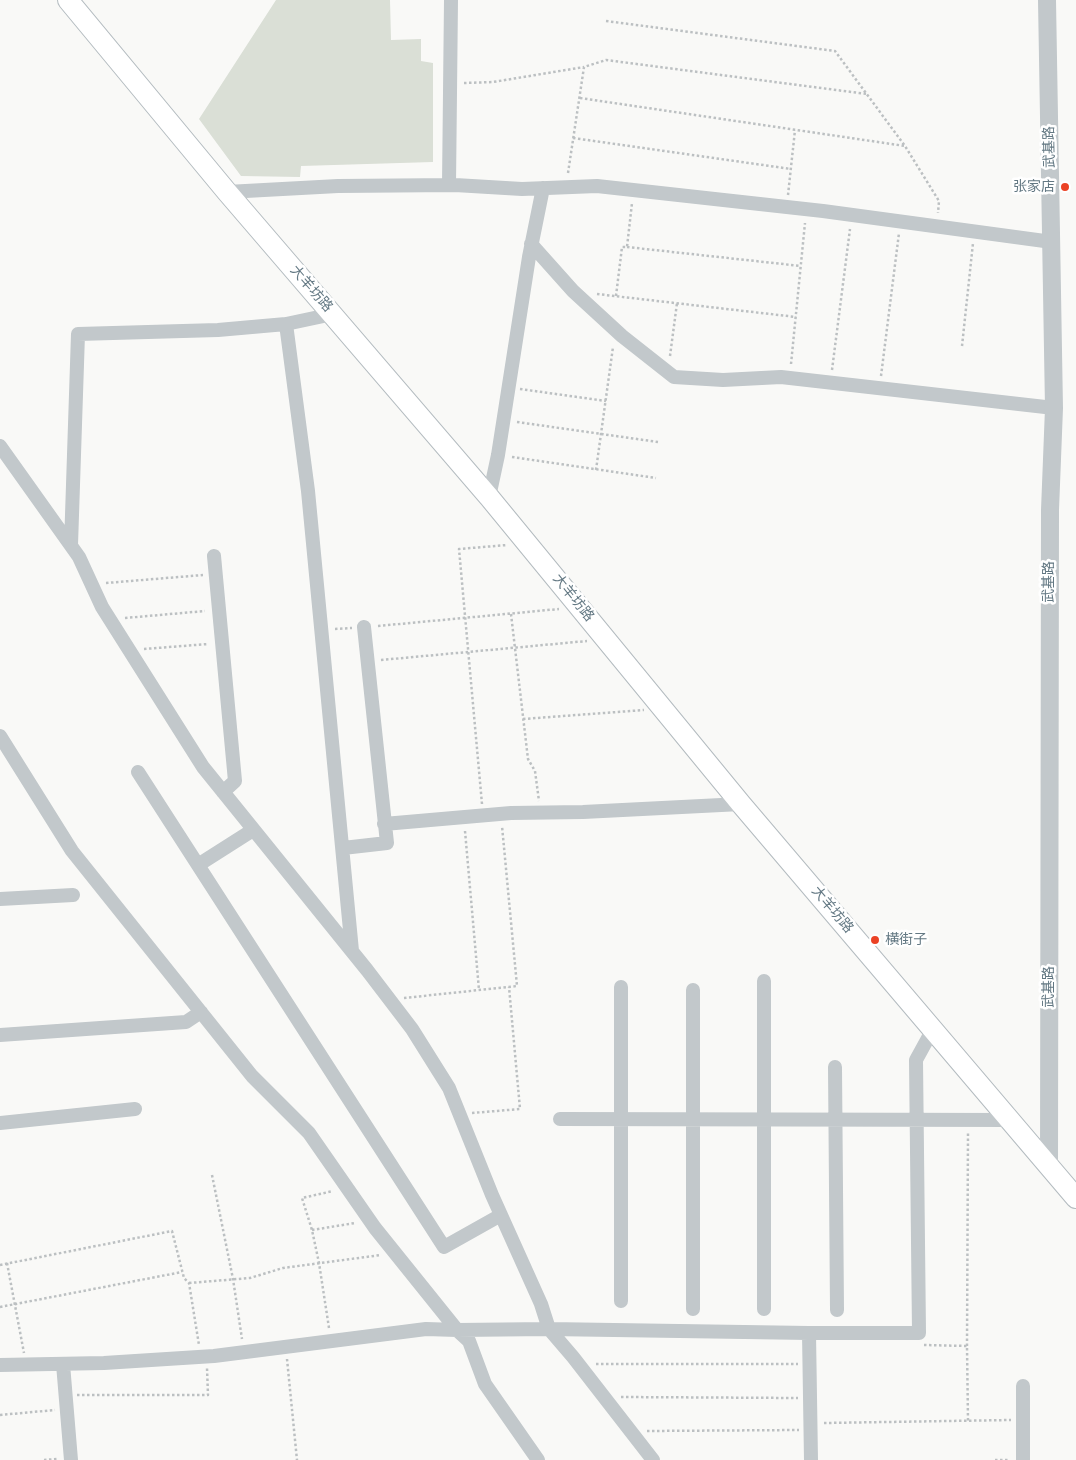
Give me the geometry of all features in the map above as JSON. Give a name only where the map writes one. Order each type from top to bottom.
[{"type":"main road","name":"大羊坊路","points":[[68,0],[227,192],[334,314],[489,497],[741,804],[1076,1198]]},
{"type":"street","points":[[448,185],[451,0]]},
{"type":"street","name":"武基路","points":[[1047,0],[1054,408],[1050,510],[1048,1164]]},
{"type":"street","points":[[227,192],[338,186],[448,185],[522,189],[597,186],[786,206],[1052,242]]},
{"type":"street","points":[[489,497],[498,455],[542,188]]},
{"type":"street","points":[[532,244],[574,291],[616,330],[674,377],[723,380],[790,378],[1054,408]]},
{"type":"street","points":[[71,546],[78,334],[218,330],[286,324],[334,314]]},
{"type":"street","points":[[286,324],[308,490],[344,848],[352,952]]},
{"type":"street","points":[[0,446],[79,557],[110,619],[204,767],[412,1029],[449,1088],[501,1215],[541,1304],[549,1329],[579,1364],[653,1460]]},
{"type":"street","points":[[214,556],[235,781],[223,792]]},
{"type":"street","points":[[344,848],[387,844],[364,627]]},
{"type":"street","points":[[0,736],[72,851],[252,1076],[309,1133],[395,1253],[457,1330],[469,1341],[485,1384],[538,1460]]},
{"type":"street","points":[[138,772],[444,1247],[501,1215]]},
{"type":"street","points":[[384,824],[501,813],[583,812],[741,804]]},
{"type":"street","points":[[198,865],[253,830]]},
{"type":"street","points":[[0,899],[72,895]]},
{"type":"street","points":[[764,981],[764,1309]]},
{"type":"street","points":[[621,987],[621,1301]]},
{"type":"street","points":[[693,1309],[694,990]]},
{"type":"street","points":[[0,1035],[186,1022],[201,1012]]},
{"type":"street","points":[[0,1365],[204,1357],[426,1329],[919,1333],[916,1060],[933,1028]]},
{"type":"street","points":[[835,1068],[837,1310]]},
{"type":"street","points":[[0,1123],[136,1109]]},
{"type":"street","points":[[560,1119],[1011,1120]]},
{"type":"street","points":[[809,1333],[811,1460]]},
{"type":"street","points":[[62,1364],[71,1460]]},
{"type":"street","points":[[1022,1386],[1023,1460]]},
{"type":"path","points":[[606,21],[835,51],[905,146],[939,201],[936,227]]},
{"type":"path","points":[[450,83],[493,82],[584,67],[606,60],[868,94]]},
{"type":"path","points":[[566,187],[584,67]]},
{"type":"path","points":[[579,98],[905,146]]},
{"type":"path","points":[[786,206],[795,130]]},
{"type":"path","points":[[573,138],[791,168]]},
{"type":"path","points":[[627,247],[634,189]]},
{"type":"path","points":[[790,378],[806,209]]},
{"type":"path","points":[[831,382],[852,215]]},
{"type":"path","points":[[879,388],[900,222]]},
{"type":"path","points":[[962,346],[974,232]]},
{"type":"path","points":[[616,296],[622,247],[801,266]]},
{"type":"path","points":[[574,291],[796,317]]},
{"type":"path","points":[[668,372],[677,303]]},
{"type":"path","points":[[596,470],[616,330]]},
{"type":"path","points":[[509,388],[606,401]]},
{"type":"path","points":[[504,420],[658,442]]},
{"type":"path","points":[[498,455],[656,478]]},
{"type":"path","points":[[483,815],[459,549],[527,543]]},
{"type":"path","points":[[92,584],[204,575]]},
{"type":"path","points":[[321,630],[580,607]]},
{"type":"path","points":[[110,619],[205,611]]},
{"type":"path","points":[[511,614],[528,759],[535,771],[540,812]]},
{"type":"path","points":[[368,661],[606,639]]},
{"type":"path","points":[[130,650],[210,643]]},
{"type":"path","points":[[523,719],[663,709]]},
{"type":"path","points":[[390,1000],[517,986],[501,813]]},
{"type":"path","points":[[464,817],[479,990]]},
{"type":"path","points":[[460,1114],[520,1109],[509,987]]},
{"type":"path","points":[[968,1119],[968,1421]]},
{"type":"path","points":[[212,1176],[233,1279],[244,1353]]},
{"type":"path","points":[[332,1342],[319,1263],[312,1230],[302,1198],[347,1187]]},
{"type":"path","points":[[312,1230],[370,1220]]},
{"type":"path","points":[[0,1264],[172,1231],[182,1272],[184,1278],[189,1283],[204,1357],[208,1395],[66,1402],[0,1415]]},
{"type":"path","points":[[189,1283],[250,1278],[283,1268],[395,1253]]},
{"type":"path","points":[[7,1263],[26,1365]]},
{"type":"path","points":[[0,1307],[182,1272]]},
{"type":"path","points":[[919,1333],[920,1346],[967,1346]]},
{"type":"path","points":[[286,1348],[297,1460]]},
{"type":"path","points":[[579,1364],[809,1364]]},
{"type":"path","points":[[604,1397],[810,1398]]},
{"type":"path","points":[[630,1431],[1023,1420]]},
{"type":"shaded area","points":[[276,0],[390,0],[391,40],[421,39],[421,61],[433,63],[433,162],[301,166],[300,177],[241,176],[199,119]]},
{"type":"place","name":"张家店","points":[[1065,187]]},
{"type":"place","name":"横街子","points":[[875,940]]}]
